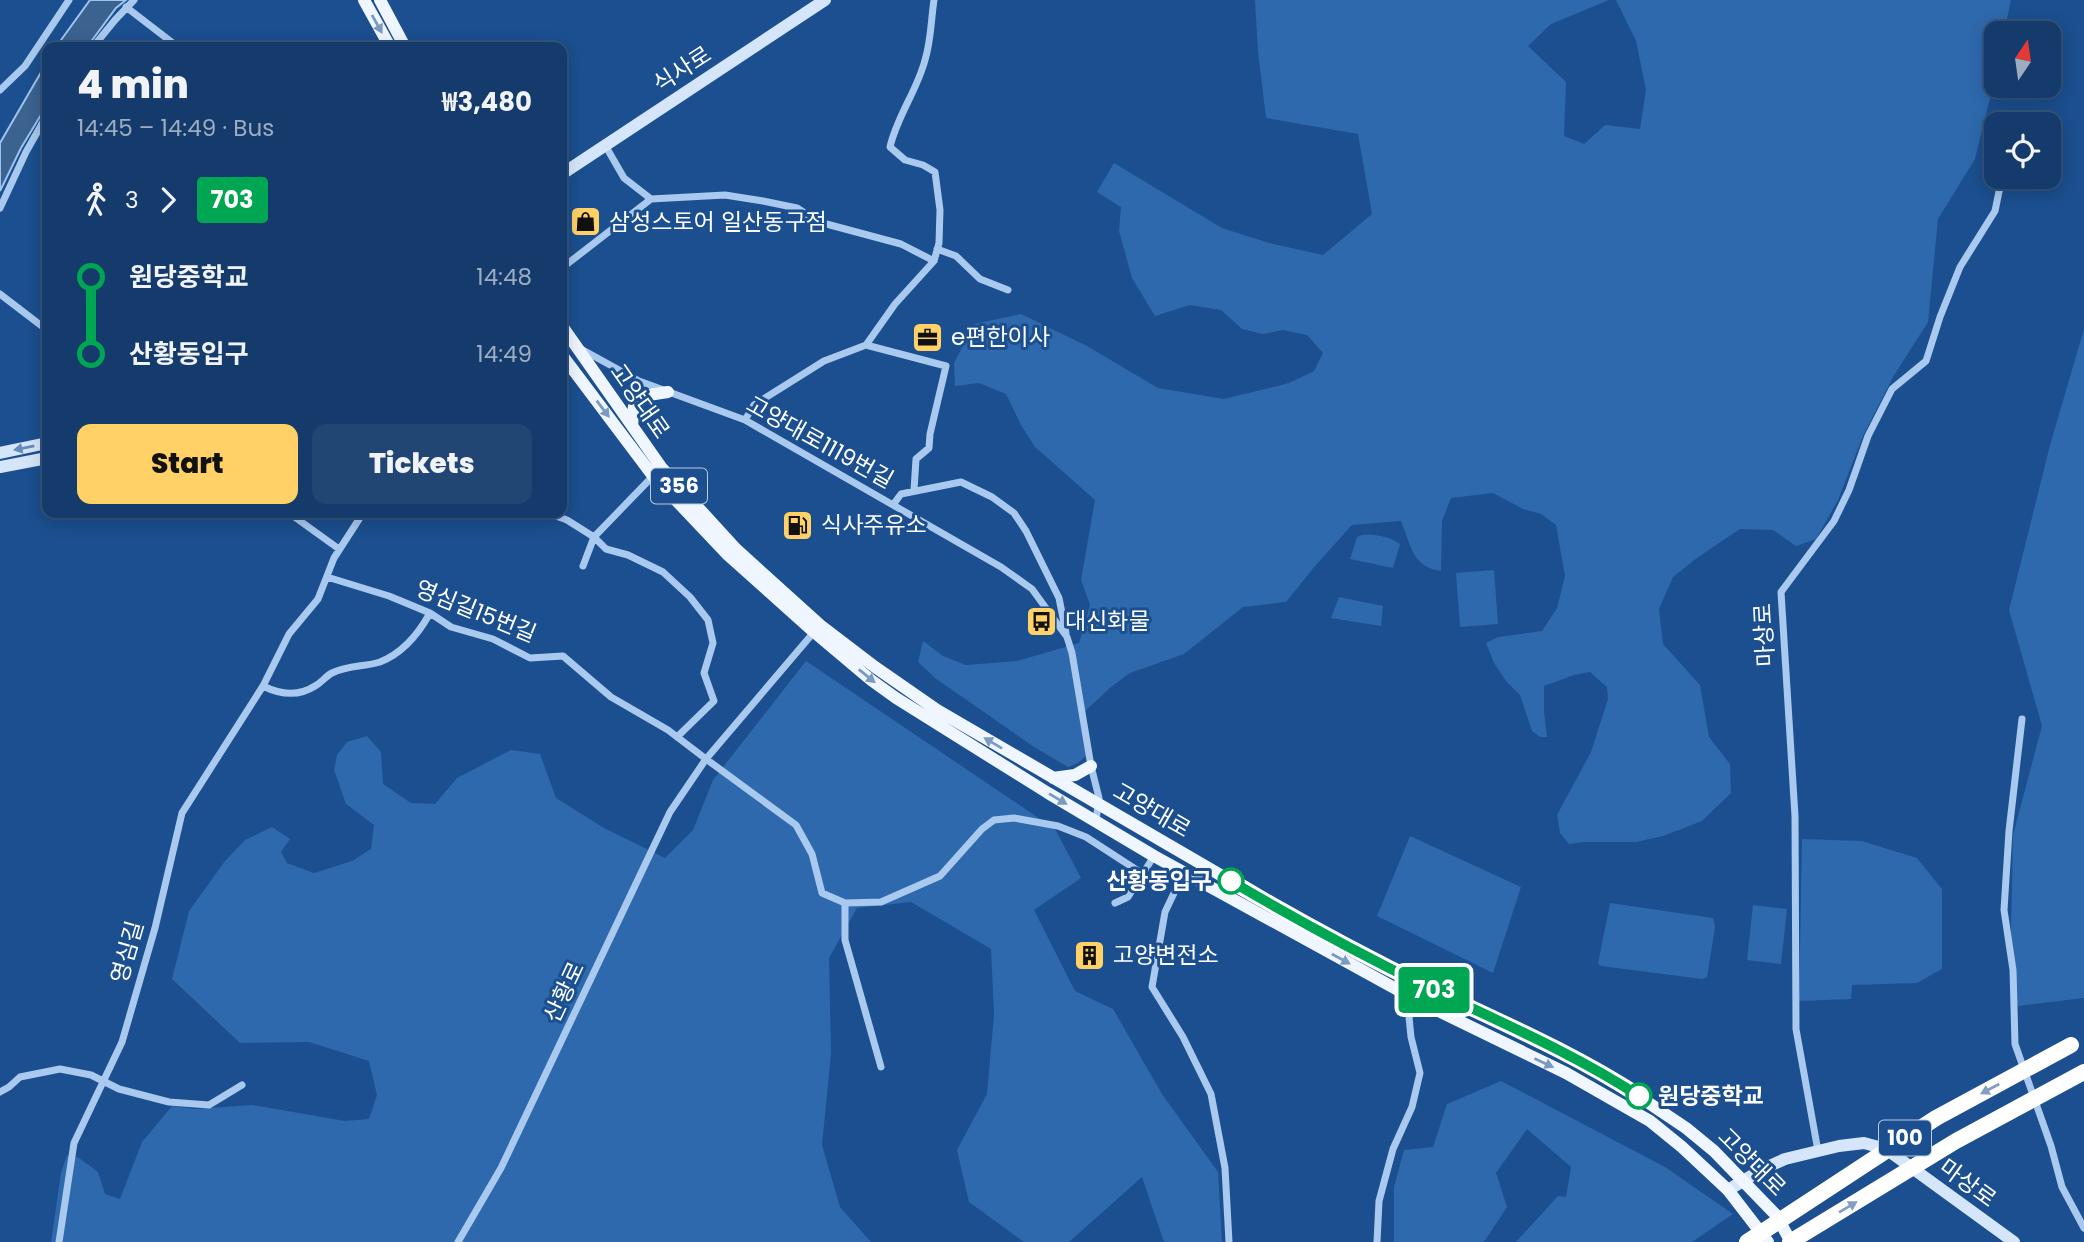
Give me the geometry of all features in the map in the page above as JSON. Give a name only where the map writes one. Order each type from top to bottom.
[{"type":"highway","name":"100","points":[[1747,1242],[1936,1118],[2071,1045]]},
{"type":"highway","name":"100","points":[[1791,1242],[1956,1141],[2084,1072]]},
{"type":"main road","points":[[364,0],[387,42]]},
{"type":"main road","points":[[380,0],[402,42]]},
{"type":"main road","name":"고양대로","points":[[568,343],[661,467],[736,549],[820,625],[875,667],[937,710],[1291,916],[1425,986],[1598,1070],[1686,1128],[1714,1151],[1776,1215],[1791,1242]]},
{"type":"main road","name":"고양대로","points":[[567,360],[653,476],[728,555],[871,680],[1154,856],[1418,1001],[1566,1073],[1650,1121],[1728,1190],[1768,1242]]},
{"type":"main road","points":[[632,426],[634,406],[642,396],[668,392]]},
{"type":"main road","points":[[1052,778],[1075,775],[1091,766]]},
{"type":"street","points":[[0,90],[25,66],[69,0]]},
{"type":"street","points":[[97,42],[134,0]]},
{"type":"street","name":"식사로","points":[[567,171],[825,0]]},
{"type":"street","points":[[745,420],[754,405],[824,361],[866,345],[895,304],[934,261],[940,210],[935,172],[905,160],[890,147],[894,130],[925,60],[934,0]]},
{"type":"street","points":[[126,7],[172,42]]},
{"type":"street","points":[[0,208],[42,124]]},
{"type":"street","points":[[605,145],[624,178],[650,199]]},
{"type":"street","name":"마상로","points":[[1818,1151],[1796,1029],[1795,816],[1781,592],[1834,521],[1849,490],[1868,436],[1892,389],[1926,361],[1940,317],[1961,267],[1995,211],[2000,189]]},
{"type":"street","points":[[567,264],[650,199],[725,195],[797,208],[819,222],[901,244],[934,261]]},
{"type":"street","points":[[937,249],[956,256],[980,279],[1008,290]]},
{"type":"street","points":[[0,294],[42,326]]},
{"type":"street","name":"고양대로1119번길","points":[[568,343],[639,381],[745,420],[1001,567],[1032,589],[1067,637]]},
{"type":"street","points":[[866,345],[946,366],[929,448],[916,458],[914,490]]},
{"type":"street","points":[[0,453],[42,444]]},
{"type":"street","points":[[0,467],[42,459]]},
{"type":"street","points":[[583,566],[594,537],[653,476]]},
{"type":"street","name":"고양대로1119번길","points":[[893,505],[901,494],[961,482],[992,496],[1014,513],[1026,531],[1059,598],[1097,786],[1096,821]]},
{"type":"street","points":[[296,518],[339,549]]},
{"type":"street","name":"영심길","points":[[59,1242],[74,1143],[122,1042],[155,928],[182,813],[263,686],[289,634],[318,599],[334,558],[360,518]]},
{"type":"street","points":[[562,518],[594,537],[606,549],[628,555],[663,572],[690,597],[708,620],[713,643],[704,673],[714,701],[677,737]]},
{"type":"street","name":"영심길15번길","points":[[327,577],[389,596],[430,613],[451,626],[493,639],[530,658],[563,656],[611,697],[668,730],[706,759]]},
{"type":"street","points":[[263,686],[276,693],[297,695],[315,687],[331,673],[352,666],[380,662],[419,634],[430,613]]},
{"type":"street","name":"산황로","points":[[458,1242],[501,1168],[670,812],[706,759],[814,632]]},
{"type":"street","points":[[2022,719],[2009,831],[2004,910],[2013,970],[2015,1044],[2062,1187],[2084,1228]]},
{"type":"street","points":[[706,759],[796,825],[812,854],[822,893],[845,903],[881,902],[940,876],[982,829],[994,820],[1014,818],[1058,826],[1086,837],[1143,874]]},
{"type":"street","name":"고양대로","points":[[1115,903],[1128,897],[1154,856]]},
{"type":"street","name":"고양대로","points":[[1184,872],[1165,912],[1152,987],[1183,1037],[1211,1094],[1226,1168],[1229,1242]]},
{"type":"street","points":[[845,903],[845,940],[881,1067]]},
{"type":"street","points":[[1377,1242],[1379,1201],[1393,1149],[1412,1107],[1420,1073],[1409,1017],[1418,1001]]},
{"type":"street","points":[[0,1092],[20,1077],[60,1069],[91,1075],[119,1089],[169,1102],[209,1105],[242,1085]]},
{"type":"street","name":"마상로","points":[[1728,1190],[1786,1159],[1864,1143],[1886,1149],[2014,1242]]},
{"type":"shaded area","points":[[90,0],[126,0],[116,8],[91,42],[60,42]]},
{"type":"shaded area","points":[[1255,0],[1609,0],[1551,24],[1528,46],[1566,82],[1564,136],[1584,144],[1605,125],[1640,129],[1646,90],[1636,41],[1616,0],[2011,0],[2007,21],[1984,21],[1984,98],[1990,98],[1987,112],[1984,112],[1975,159],[1938,219],[1928,322],[1893,377],[1863,436],[1838,500],[1816,539],[1796,546],[1773,530],[1740,529],[1673,577],[1659,609],[1663,644],[1700,685],[1709,737],[1730,764],[1731,793],[1702,821],[1663,836],[1636,842],[1569,844],[1560,833],[1557,815],[1591,752],[1608,699],[1607,687],[1590,672],[1544,686],[1547,737],[1540,737],[1532,731],[1520,695],[1494,663],[1486,643],[1498,637],[1542,631],[1557,608],[1565,576],[1556,525],[1541,514],[1523,509],[1493,493],[1451,498],[1442,521],[1441,571],[1431,569],[1418,560],[1401,521],[1352,525],[1286,602],[1243,607],[1184,654],[1130,673],[1111,687],[1083,713],[1086,756],[1068,767],[1034,747],[935,678],[918,662],[923,641],[943,656],[966,665],[1017,661],[1079,643],[1090,605],[1081,580],[1095,500],[1035,447],[1006,394],[979,383],[955,386],[954,363],[974,324],[1021,314],[1087,346],[1158,388],[1224,399],[1289,383],[1314,371],[1323,353],[1307,335],[1283,330],[1263,334],[1242,329],[1221,310],[1190,305],[1155,316],[1132,278],[1119,231],[1121,207],[1097,192],[1114,163],[1222,228],[1269,243],[1323,255],[1372,214],[1358,134],[1266,118]]},
{"type":"shaded area","points":[[42,71],[42,113],[0,191],[0,143]]},
{"type":"shaded area","points":[[2084,329],[2084,998],[2018,1006],[2010,980],[2013,835],[2042,726],[2009,610],[2050,445]]},
{"type":"shaded area","points":[[1381,536],[1400,544],[1393,568],[1350,559],[1357,537]]},
{"type":"shaded area","points":[[1494,570],[1498,624],[1460,627],[1456,573]]},
{"type":"shaded area","points":[[1339,597],[1383,606],[1381,626],[1331,618]]},
{"type":"shaded area","points":[[806,661],[1055,829],[1081,878],[1034,910],[1075,991],[1113,1009],[1162,1094],[1218,1172],[1222,1242],[1164,1242],[1142,1177],[1069,1242],[1024,1242],[969,1202],[957,1150],[987,1094],[994,1014],[991,949],[911,902],[857,908],[829,958],[831,1054],[822,1145],[840,1207],[871,1242],[51,1242],[61,1173],[67,1155],[79,1158],[98,1172],[105,1194],[120,1199],[142,1142],[172,1106],[196,1109],[252,1105],[345,1121],[369,1119],[377,1095],[369,1061],[309,1042],[240,1043],[172,979],[189,911],[225,861],[245,840],[272,827],[290,839],[281,852],[287,863],[314,873],[352,861],[371,849],[374,825],[346,804],[334,770],[337,755],[347,742],[367,736],[381,752],[383,784],[411,803],[435,804],[457,778],[511,750],[540,754],[556,798],[604,828],[665,858],[693,830],[713,780]]},
{"type":"shaded area","points":[[1410,836],[1521,887],[1493,973],[1377,916]]},
{"type":"shaded area","points":[[1802,839],[1862,841],[1917,858],[1942,889],[1942,969],[1917,983],[1852,985],[1851,999],[1799,1001]]},
{"type":"shaded area","points":[[1610,903],[1713,918],[1715,927],[1707,977],[1702,979],[1598,964]]},
{"type":"shaded area","points":[[1753,905],[1787,909],[1781,964],[1747,960]]},
{"type":"shaded area","points":[[1501,1081],[1665,1167],[1733,1214],[1692,1242],[1516,1242],[1558,1196],[1566,1197],[1571,1167],[1527,1129],[1496,1173],[1507,1207],[1484,1242],[1394,1242],[1394,1187],[1404,1150],[1433,1147],[1447,1104]]},
{"type":"bus line","name":"703","points":[[1231,881],[1291,916],[1425,986],[1576,1058],[1639,1096]]},
{"type":"place","name":"삼성스토어 일산동구점","points":[[586,222]]},
{"type":"place","name":"e편한이사","points":[[928,337]]},
{"type":"place","name":"식사주유소","points":[[798,525]]},
{"type":"place","name":"대신화물","points":[[1042,621]]},
{"type":"place","name":"산황동입구","points":[[1231,881]]},
{"type":"place","name":"고양변전소","points":[[1090,955]]},
{"type":"place","name":"원당중학교","points":[[1639,1096]]}]
